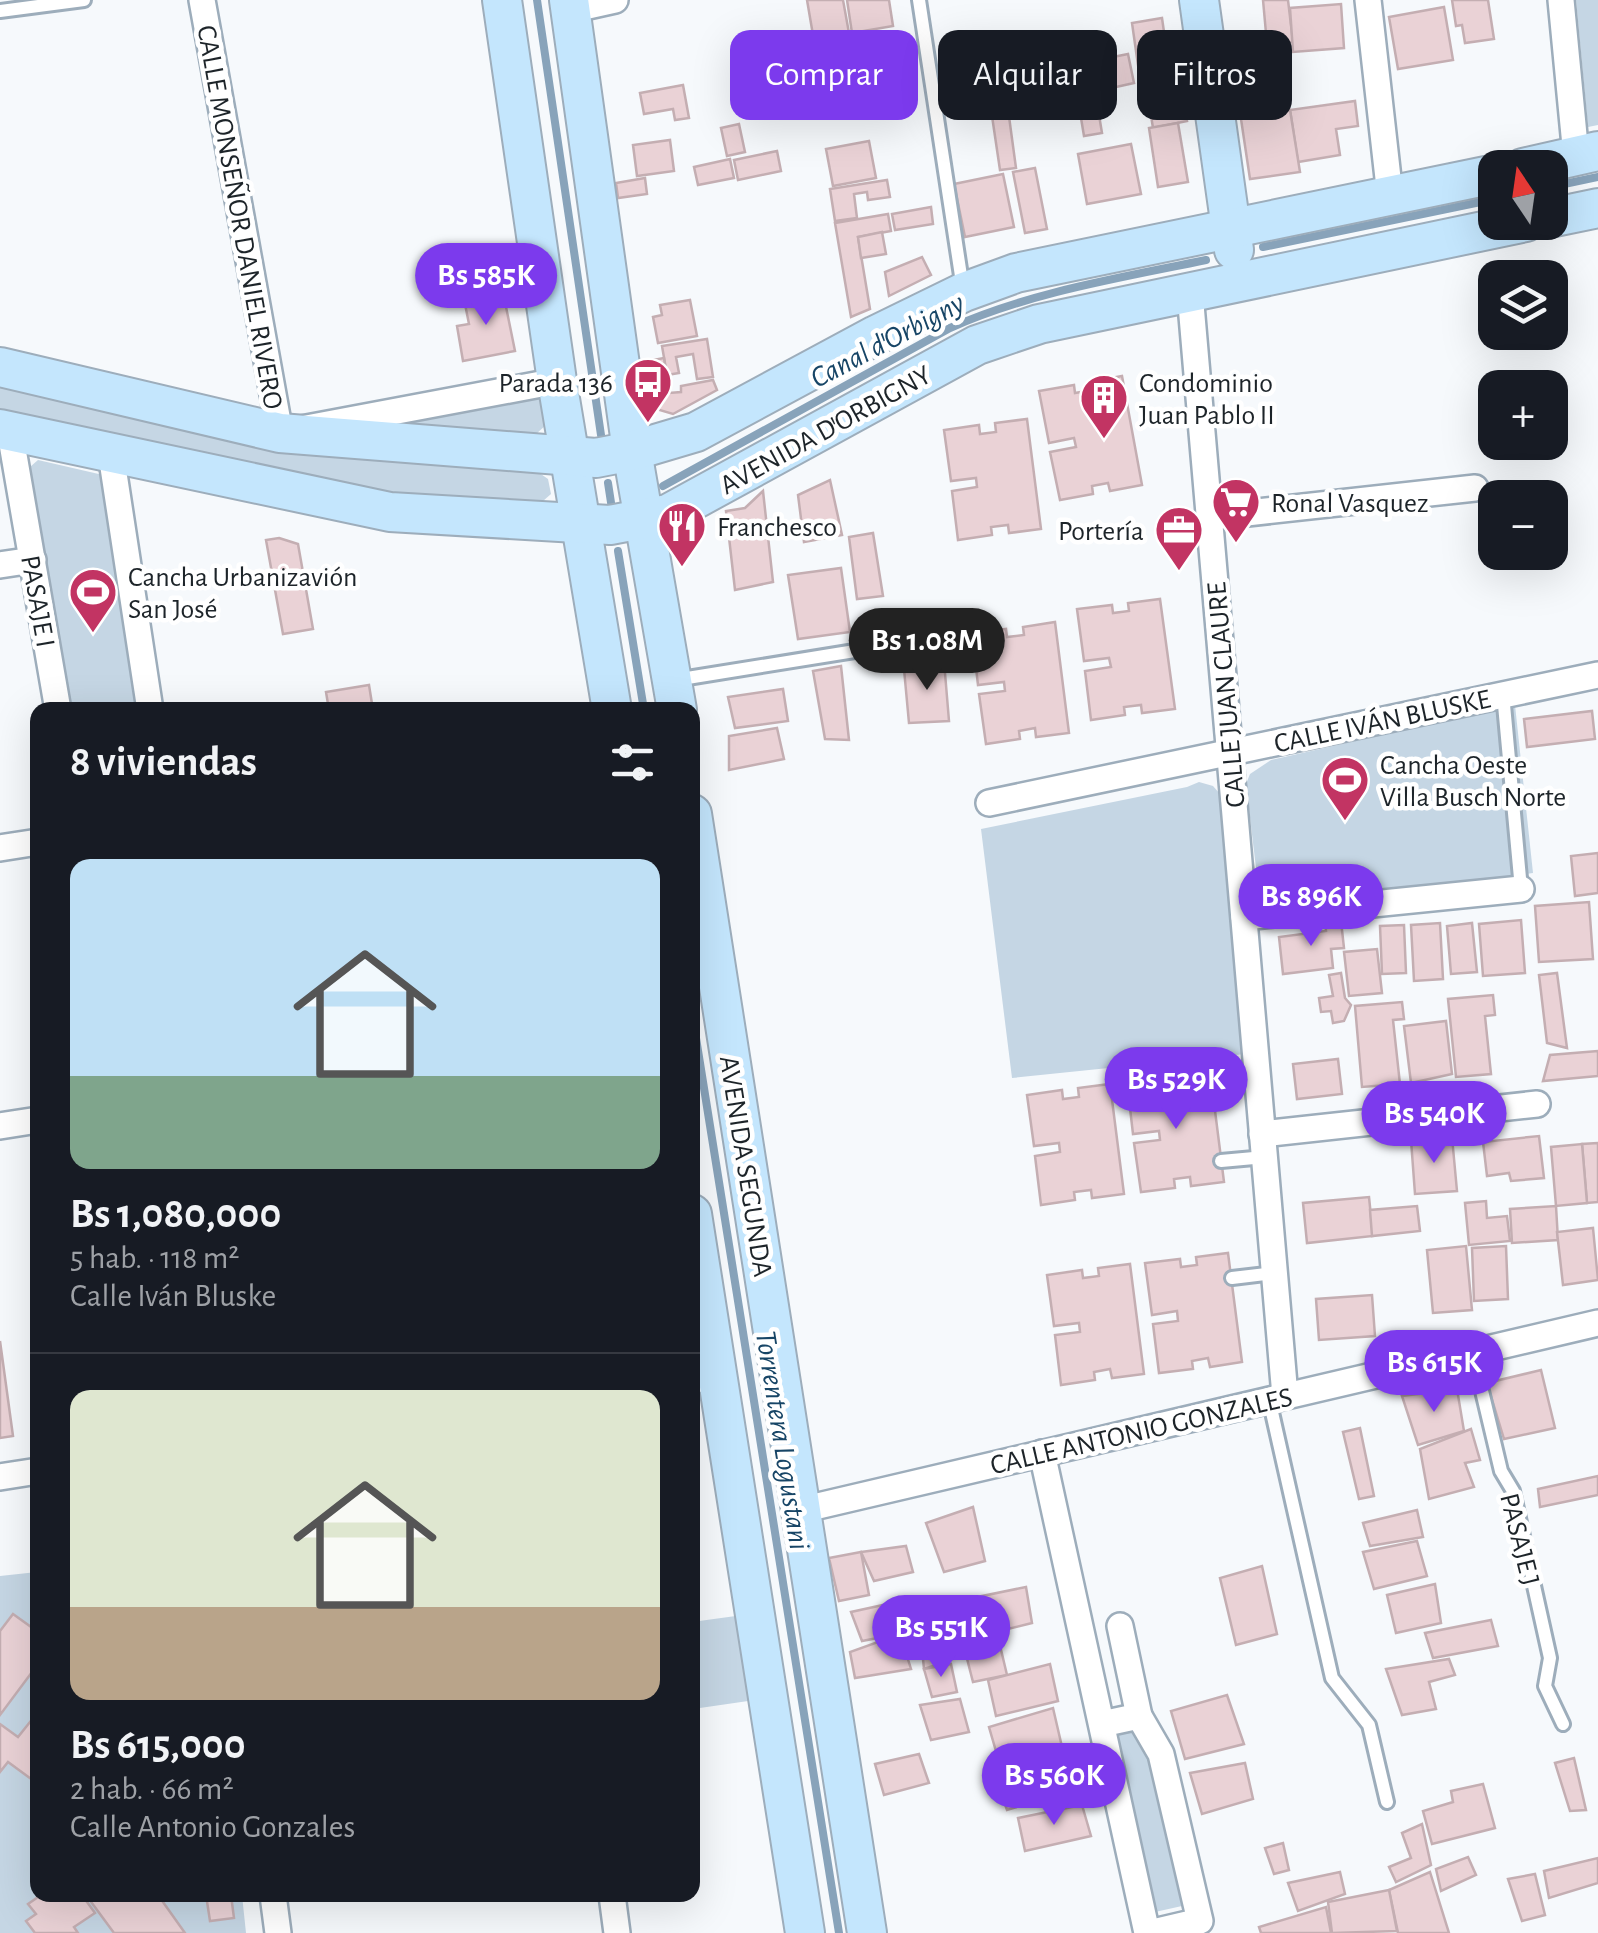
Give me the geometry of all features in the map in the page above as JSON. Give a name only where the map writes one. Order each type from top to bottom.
[{"type":"main road","points":[[502,0],[557,381],[611,702]]},
{"type":"main road","points":[[1198,0],[1239,282]]},
{"type":"main road","points":[[570,5],[632,452],[675,695]]},
{"type":"main road","name":"AVENIDA D'ORBIGNY","points":[[2,358],[280,433],[571,458],[632,452],[696,432],[876,334],[964,292],[1016,273],[1478,178]]},
{"type":"main road","points":[[1568,214],[1598,208]]},
{"type":"main road","name":"AVENIDA D'ORBIGNY","points":[[5,431],[390,512],[582,526],[645,520],[668,514],[701,497],[977,345],[1038,324],[1478,232]]},
{"type":"main road","name":"AVENIDA SEGUNDA","points":[[700,865],[867,1933]]},
{"type":"main road","points":[[700,1314],[705,1378],[805,1933]]},
{"type":"street","name":"CALLE MONSEÑOR DANIEL RIVERO","points":[[202,0],[280,433]]},
{"type":"street","points":[[570,5],[614,0]]},
{"type":"street","points":[[1368,0],[1390,196]]},
{"type":"street","points":[[1561,0],[1587,154]]},
{"type":"street","name":"CALLE JUAN CLAURE","points":[[1190,293],[1264,1145],[1274,1273],[1277,1398]]},
{"type":"street","points":[[280,433],[557,381]]},
{"type":"street","name":"PASAJE I","points":[[5,431],[33,560],[57,702]]},
{"type":"street","points":[[111,454],[149,702]]},
{"type":"street","points":[[1211,517],[1475,488]]},
{"type":"street","points":[[0,565],[33,560]]},
{"type":"street","name":"CALLE IVÁN BLUSKE","points":[[989,803],[1598,675]]},
{"type":"street","points":[[0,848],[30,843]]},
{"type":"street","points":[[1244,917],[1521,889]]},
{"type":"street","points":[[1264,1145],[1538,1104]]},
{"type":"street","points":[[0,1126],[30,1121]]},
{"type":"street","name":"CALLE ANTONIO GONZALES","points":[[801,1510],[1598,1324]]},
{"type":"street","points":[[1042,1453],[1148,1933],[1200,1921],[1161,1754],[1140,1716],[1120,1626]]},
{"type":"street","points":[[0,1477],[30,1472]]},
{"type":"street","points":[[1102,1724],[1140,1716]]},
{"type":"street","points":[[274,1902],[278,1933]]},
{"type":"street","points":[[613,1902],[617,1933]]},
{"type":"lane","points":[[0,11],[84,0]]},
{"type":"lane","points":[[919,0],[964,292]]},
{"type":"lane","points":[[675,695],[892,645],[912,635]]},
{"type":"lane","points":[[1503,694],[1521,889]]},
{"type":"lane","points":[[1221,1161],[1264,1145]]},
{"type":"lane","points":[[1232,1278],[1274,1273]]},
{"type":"lane","name":"PASAJE J","points":[[1472,1353],[1501,1471],[1513,1491],[1542,1620],[1550,1658],[1546,1686],[1563,1724]]},
{"type":"lane","points":[[1277,1398],[1332,1678],[1369,1725],[1387,1802]]},
{"type":"shaded area","points":[[1576,0],[1598,0],[1598,125],[1588,127]]},
{"type":"shaded area","points":[[0,384],[285,450],[538,472],[548,479],[551,494],[543,501],[522,507],[396,500],[0,413]]},
{"type":"shaded area","points":[[542,395],[546,425],[536,434],[524,437],[407,427],[416,419]]},
{"type":"shaded area","points":[[38,460],[103,475],[137,702],[66,702],[30,467]]},
{"type":"shaded area","points":[[1515,705],[1533,873],[1301,903],[1280,903],[1259,893],[1246,784],[1250,774],[1271,760]]},
{"type":"shaded area","points":[[1199,782],[1213,786],[1220,794],[1245,1054],[1012,1078],[981,829]]},
{"type":"shaded area","points":[[30,1573],[30,1902],[243,1902],[246,1933],[0,1933],[0,1576]]},
{"type":"shaded area","points":[[743,1615],[755,1700],[700,1708],[700,1621]]},
{"type":"shaded area","points":[[1135,1729],[1147,1749],[1182,1906],[1155,1912],[1115,1733]]},
{"type":"building","points":[[807,0],[843,0],[848,30],[812,30]]},
{"type":"building","points":[[847,0],[889,0],[893,26],[852,30]]},
{"type":"building","points":[[1263,0],[1288,0],[1292,30],[1266,30]]},
{"type":"building","points":[[1452,0],[1488,0],[1494,39],[1465,43],[1462,25],[1456,26]]},
{"type":"building","points":[[1341,4],[1344,48],[1293,52],[1290,8]]},
{"type":"building","points":[[1444,7],[1453,60],[1398,69],[1389,17]]},
{"type":"building","points":[[1162,18],[1164,30],[1137,30],[1137,58],[1132,23]]},
{"type":"building","points":[[1128,54],[1134,83],[1117,87],[1117,56]]},
{"type":"building","points":[[683,85],[689,118],[675,120],[673,109],[644,114],[640,93]]},
{"type":"building","points":[[1355,101],[1358,126],[1336,129],[1340,155],[1298,162],[1292,110]]},
{"type":"building","points":[[993,120],[1009,120],[1016,168],[1000,170]]},
{"type":"building","points":[[1081,120],[1100,120],[1102,133],[1084,136]]},
{"type":"building","points":[[1152,120],[1187,120],[1187,121],[1153,128]]},
{"type":"building","points":[[1241,120],[1292,120],[1300,172],[1250,179]]},
{"type":"building","points":[[1178,123],[1188,182],[1158,187],[1149,128]]},
{"type":"building","points":[[739,124],[745,152],[727,156],[721,128]]},
{"type":"building","points":[[670,140],[674,171],[637,176],[633,145]]},
{"type":"building","points":[[869,141],[876,178],[833,186],[826,149]]},
{"type":"building","points":[[1131,144],[1141,194],[1087,204],[1078,154]]},
{"type":"building","points":[[777,151],[781,171],[738,180],[734,160]]},
{"type":"building","points":[[730,159],[734,178],[698,185],[694,167]]},
{"type":"building","points":[[1035,168],[1047,229],[1025,233],[1013,172]]},
{"type":"building","points":[[1003,174],[1014,227],[965,237],[954,184]]},
{"type":"building","points":[[645,178],[647,194],[618,198],[616,183]]},
{"type":"building","points":[[887,180],[890,197],[868,200],[867,192],[854,194],[857,218],[835,221],[830,189]]},
{"type":"building","points":[[931,207],[933,224],[895,230],[892,214]]},
{"type":"building","points":[[888,214],[891,231],[858,237],[870,309],[851,317],[835,223]]},
{"type":"building","points":[[882,232],[886,254],[861,258],[858,237]]},
{"type":"building","points":[[922,257],[931,275],[889,296],[885,272]]},
{"type":"building","points":[[503,292],[515,351],[463,361],[457,326],[469,324],[464,299]]},
{"type":"building","points":[[690,300],[697,336],[658,343],[653,317],[662,315],[660,305]]},
{"type":"building","points":[[707,339],[713,377],[697,379],[693,354],[676,357],[679,373],[667,375],[662,346]]},
{"type":"building","points":[[664,358],[669,393],[681,392],[681,386],[713,380],[717,390],[673,414],[656,409],[648,402],[643,362]]},
{"type":"building","name":"Condominio Juan Pablo II","points":[[1122,376],[1142,485],[1110,491],[1108,483],[1092,486],[1093,494],[1060,500],[1050,452],[1076,447],[1074,438],[1049,443],[1039,391],[1074,385],[1075,393],[1092,390],[1090,382]]},
{"type":"building","points":[[1027,419],[1041,529],[1009,533],[1008,525],[991,527],[992,535],[958,540],[952,491],[977,487],[976,478],[951,481],[944,430],[979,425],[980,434],[996,432],[995,423]]},
{"type":"building","points":[[830,480],[842,535],[804,542],[798,495]]},
{"type":"building","points":[[763,491],[773,582],[735,590],[726,511],[745,508]]},
{"type":"building","points":[[873,533],[883,596],[857,599],[849,537]]},
{"type":"building","points":[[279,538],[298,544],[313,629],[283,634],[266,540]]},
{"type":"building","points":[[841,568],[850,632],[798,639],[788,575]]},
{"type":"building","points":[[1160,599],[1175,709],[1142,713],[1141,705],[1124,707],[1125,715],[1091,720],[1085,671],[1111,667],[1109,658],[1084,661],[1077,609],[1112,605],[1113,613],[1129,611],[1128,603]]},
{"type":"building","points":[[1055,622],[1069,733],[1036,737],[1035,728],[1019,731],[1020,739],[986,744],[979,694],[1005,691],[1004,682],[978,685],[972,633],[1006,629],[1007,637],[1024,635],[1023,627]]},
{"type":"building","points":[[944,661],[949,721],[909,723],[904,669]]},
{"type":"building","points":[[841,666],[849,740],[825,739],[813,671]]},
{"type":"building","points":[[369,685],[372,702],[328,702],[326,692]]},
{"type":"building","points":[[783,689],[788,721],[735,728],[728,697]]},
{"type":"building","points":[[1592,711],[1595,739],[1527,747],[1524,719]]},
{"type":"building","points":[[777,728],[784,759],[729,770],[729,736]]},
{"type":"building","points":[[1598,853],[1598,893],[1575,896],[1571,856]]},
{"type":"building","points":[[1589,902],[1593,959],[1539,962],[1535,906]]},
{"type":"building","points":[[1521,920],[1525,973],[1483,976],[1479,924]]},
{"type":"building","points":[[1341,921],[1344,948],[1331,949],[1333,968],[1283,974],[1279,937],[1326,931],[1325,923]]},
{"type":"building","points":[[1440,923],[1443,979],[1414,981],[1411,925]]},
{"type":"building","points":[[1472,923],[1477,972],[1451,974],[1447,926]]},
{"type":"building","points":[[1404,925],[1406,973],[1382,974],[1380,926]]},
{"type":"building","points":[[1377,949],[1382,993],[1349,996],[1344,952]]},
{"type":"building","points":[[1341,973],[1345,998],[1351,1005],[1344,1021],[1333,1023],[1331,1011],[1321,1012],[1319,998],[1333,996],[1329,975]]},
{"type":"building","points":[[1557,973],[1567,1048],[1547,1043],[1539,975]]},
{"type":"building","points":[[1493,995],[1495,1015],[1485,1016],[1491,1074],[1456,1077],[1448,999]]},
{"type":"building","points":[[1402,1002],[1404,1019],[1393,1020],[1400,1084],[1362,1087],[1355,1006]]},
{"type":"building","points":[[1446,1021],[1452,1074],[1411,1083],[1404,1026]]},
{"type":"building","points":[[1598,1051],[1598,1076],[1543,1081],[1550,1055]]},
{"type":"building","points":[[1338,1059],[1342,1094],[1297,1099],[1293,1064]]},
{"type":"building","points":[[1210,1071],[1224,1182],[1191,1186],[1190,1177],[1174,1179],[1175,1188],[1141,1192],[1134,1143],[1160,1140],[1159,1131],[1133,1134],[1127,1082],[1161,1078],[1162,1086],[1179,1084],[1178,1076]]},
{"type":"building","points":[[1110,1084],[1124,1194],[1092,1198],[1091,1190],[1074,1192],[1075,1200],[1041,1205],[1035,1156],[1060,1152],[1059,1143],[1034,1146],[1027,1095],[1062,1090],[1063,1099],[1079,1097],[1078,1088]]},
{"type":"building","points":[[1539,1136],[1544,1178],[1511,1181],[1509,1173],[1487,1176],[1483,1142]]},
{"type":"building","points":[[1452,1137],[1457,1191],[1415,1194],[1411,1140]]},
{"type":"building","points":[[1598,1143],[1598,1202],[1587,1203],[1582,1144]]},
{"type":"building","points":[[1582,1144],[1587,1203],[1556,1206],[1551,1147]]},
{"type":"building","points":[[1369,1197],[1373,1236],[1307,1243],[1303,1203]]},
{"type":"building","points":[[1486,1201],[1487,1218],[1507,1216],[1510,1241],[1469,1245],[1465,1203]]},
{"type":"building","points":[[1417,1206],[1420,1231],[1372,1236],[1370,1210]]},
{"type":"building","points":[[1556,1206],[1558,1240],[1512,1243],[1510,1209]]},
{"type":"building","points":[[1593,1228],[1598,1280],[1563,1285],[1557,1232]]},
{"type":"building","points":[[1466,1246],[1472,1310],[1433,1313],[1427,1250]]},
{"type":"building","points":[[1506,1246],[1508,1299],[1474,1301],[1472,1248]]},
{"type":"building","points":[[1228,1253],[1242,1362],[1210,1367],[1208,1358],[1192,1361],[1193,1369],[1159,1373],[1153,1324],[1178,1321],[1177,1311],[1152,1315],[1145,1263],[1180,1259],[1181,1267],[1197,1265],[1196,1257]]},
{"type":"building","points":[[1130,1264],[1144,1374],[1112,1378],[1110,1369],[1094,1372],[1095,1380],[1061,1385],[1055,1335],[1080,1332],[1079,1323],[1054,1326],[1047,1275],[1082,1270],[1083,1278],[1099,1276],[1098,1268]]},
{"type":"building","points":[[1372,1295],[1375,1336],[1319,1340],[1316,1299]]},
{"type":"building","points":[[0,1341],[13,1436],[0,1438]]},
{"type":"building","points":[[1541,1370],[1555,1428],[1504,1439],[1487,1383]]},
{"type":"building","points":[[1457,1389],[1464,1431],[1418,1445],[1402,1396]]},
{"type":"building","points":[[1360,1428],[1374,1496],[1359,1499],[1343,1432]]},
{"type":"building","points":[[1471,1429],[1480,1460],[1465,1463],[1474,1487],[1429,1499],[1420,1449]]},
{"type":"building","points":[[1598,1476],[1598,1495],[1540,1507],[1538,1489]]},
{"type":"building","points":[[973,1507],[985,1561],[944,1572],[926,1523]]},
{"type":"building","points":[[1417,1510],[1423,1537],[1370,1546],[1363,1523]]},
{"type":"building","points":[[1417,1541],[1427,1576],[1374,1589],[1363,1552]]},
{"type":"building","points":[[906,1546],[913,1572],[874,1581],[861,1552]]},
{"type":"building","points":[[861,1552],[869,1595],[839,1601],[829,1558]]},
{"type":"building","points":[[1262,1566],[1277,1634],[1236,1645],[1220,1578]]},
{"type":"building","points":[[1435,1584],[1441,1623],[1396,1633],[1387,1595]]},
{"type":"building","points":[[1026,1587],[1032,1623],[955,1642],[948,1603]]},
{"type":"building","points":[[910,1599],[913,1631],[862,1641],[851,1612]]},
{"type":"building","points":[[13,1614],[30,1626],[30,1675],[0,1715],[0,1631]]},
{"type":"building","points":[[1491,1620],[1498,1646],[1433,1658],[1425,1633]]},
{"type":"building","points":[[946,1626],[951,1660],[924,1669],[920,1629]]},
{"type":"building","points":[[900,1634],[911,1669],[855,1678],[850,1652]]},
{"type":"building","points":[[998,1637],[1007,1675],[973,1682],[963,1643]]},
{"type":"building","points":[[1449,1659],[1455,1675],[1429,1682],[1436,1709],[1402,1715],[1386,1669]]},
{"type":"building","points":[[951,1664],[957,1692],[932,1697],[924,1669]]},
{"type":"building","points":[[1050,1664],[1058,1701],[996,1716],[988,1680]]},
{"type":"building","points":[[1227,1695],[1244,1744],[1185,1759],[1171,1711]]},
{"type":"building","points":[[960,1699],[969,1732],[931,1740],[920,1705]]},
{"type":"building","points":[[1053,1708],[1062,1747],[1000,1765],[989,1727]]},
{"type":"building","points":[[30,1722],[30,1778],[8,1762],[0,1772],[0,1724],[18,1737]]},
{"type":"building","points":[[919,1754],[929,1783],[884,1795],[875,1764]]},
{"type":"building","points":[[1574,1758],[1586,1810],[1570,1811],[1555,1763]]},
{"type":"building","points":[[1245,1763],[1253,1799],[1202,1814],[1190,1773]]},
{"type":"building","points":[[1036,1765],[1050,1797],[1007,1810],[995,1776]]},
{"type":"building","points":[[1483,1784],[1495,1828],[1432,1844],[1423,1811],[1453,1802],[1451,1791]]},
{"type":"building","points":[[1082,1805],[1091,1836],[1025,1851],[1018,1818]]},
{"type":"building","points":[[1422,1824],[1431,1865],[1396,1882],[1389,1867],[1411,1858],[1402,1833]]},
{"type":"building","points":[[1283,1843],[1289,1870],[1274,1874],[1265,1848]]},
{"type":"building","points":[[1468,1857],[1476,1875],[1441,1891],[1436,1869]]},
{"type":"building","points":[[1598,1858],[1598,1883],[1549,1898],[1544,1871]]},
{"type":"building","points":[[1340,1872],[1345,1894],[1298,1911],[1288,1883]]},
{"type":"building","points":[[1430,1872],[1449,1933],[1398,1933],[1389,1890]]},
{"type":"building","points":[[1535,1874],[1545,1915],[1522,1921],[1508,1879]]},
{"type":"building","points":[[1389,1890],[1397,1931],[1332,1933],[1328,1902]]},
{"type":"building","points":[[87,1902],[95,1913],[74,1927],[78,1933],[35,1933],[26,1921],[36,1914],[28,1904]]},
{"type":"building","points":[[91,1902],[163,1902],[185,1933],[114,1933]]},
{"type":"building","points":[[207,1902],[232,1902],[234,1918],[210,1921]]},
{"type":"building","points":[[1326,1907],[1331,1933],[1261,1933],[1259,1927]]},
{"type":"waterway","name":"Torrentera Logustani","points":[[537,0],[601,435]]},
{"type":"waterway","name":"Canal d'Orbigny","points":[[1568,183],[1598,177]]},
{"type":"waterway","name":"Canal d'Orbigny","points":[[1263,247],[1478,203]]},
{"type":"waterway","name":"Canal d'Orbigny","points":[[663,486],[950,328],[981,315],[1044,295],[1206,260]]},
{"type":"waterway","name":"Torrentera Logustani","points":[[608,483],[612,509]]},
{"type":"waterway","name":"Torrentera Logustani","points":[[618,551],[643,702]]},
{"type":"waterway","name":"Torrentera Logustani","points":[[700,1063],[839,1933]]},
{"type":"place","name":"Parada 136","points":[[648,424]]},
{"type":"place","name":"Condominio Juan Pablo II","points":[[1104,440]]},
{"type":"place","name":"Ronal Vasquez","points":[[1236,544]]},
{"type":"place","name":"Franchesco","points":[[682,568]]},
{"type":"place","name":"Portería","points":[[1179,572]]},
{"type":"place","name":"Cancha Urbanizavión San José","points":[[93,634]]},
{"type":"place","name":"Cancha Oeste Villa Busch Norte","points":[[1345,822]]}]
